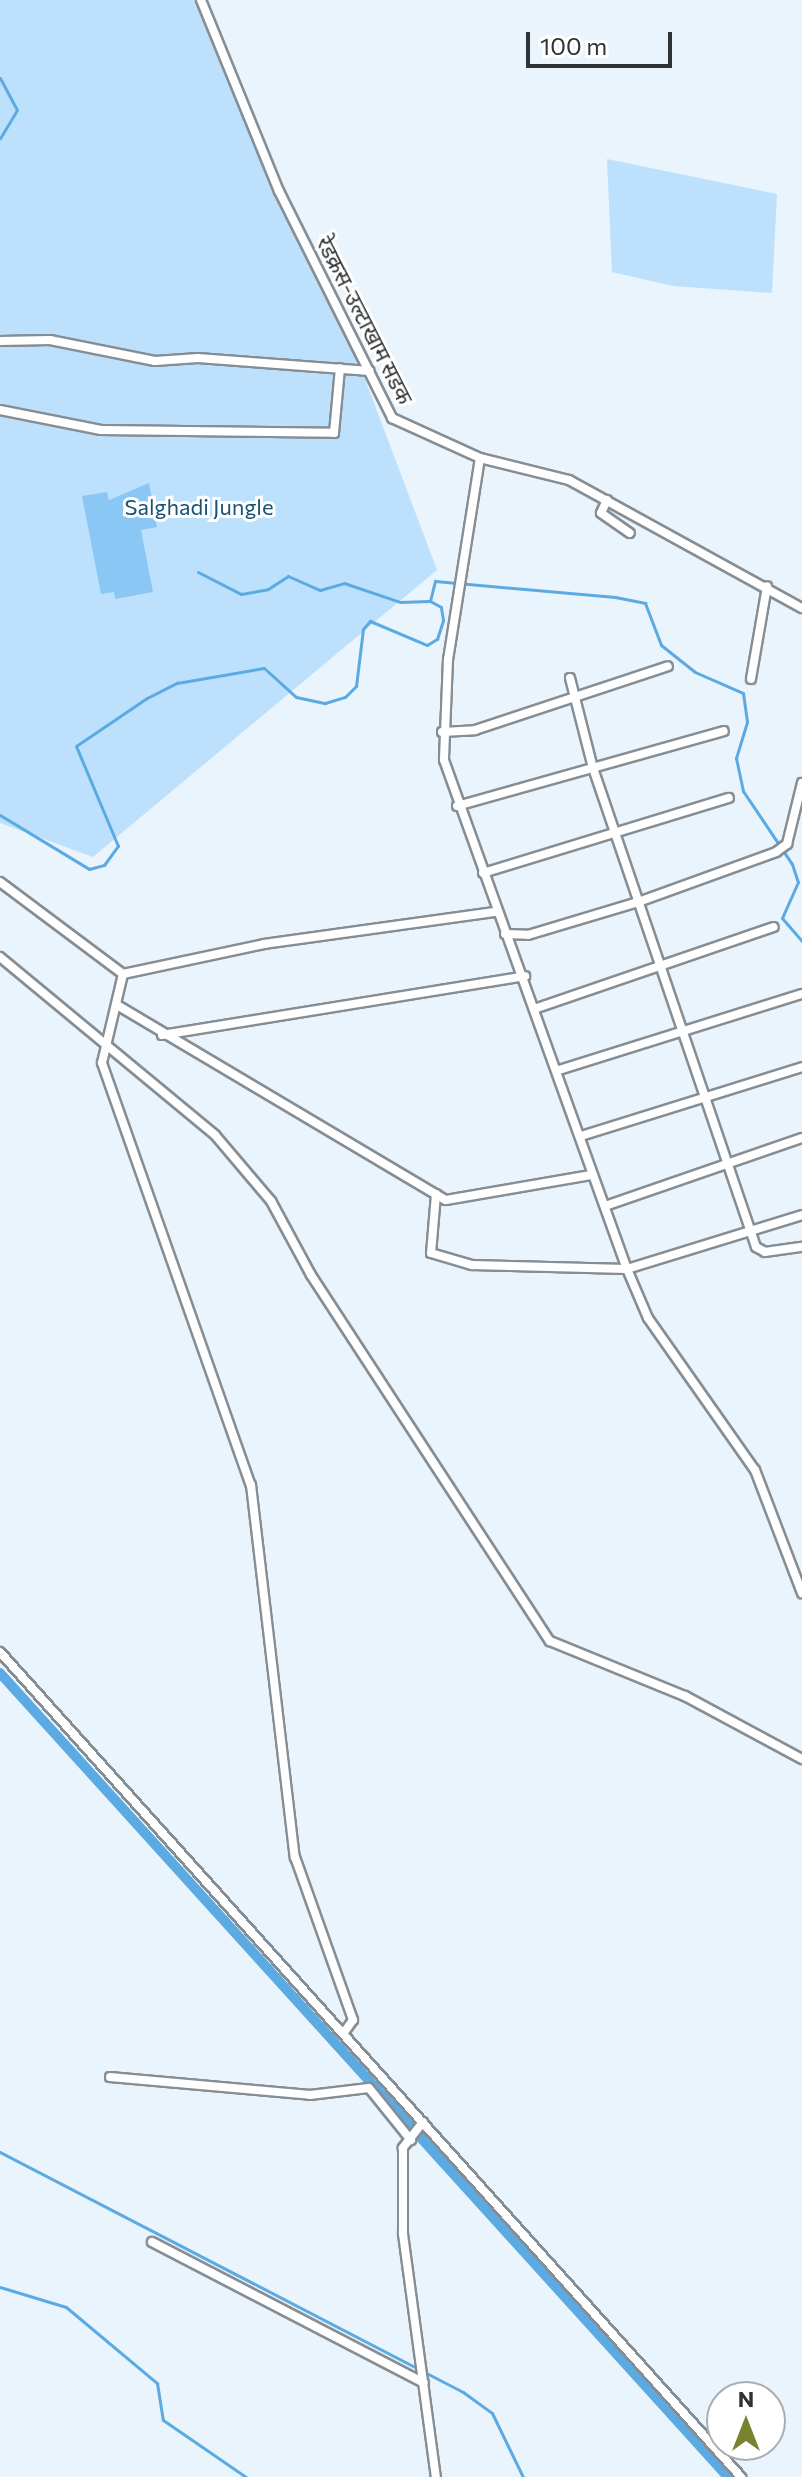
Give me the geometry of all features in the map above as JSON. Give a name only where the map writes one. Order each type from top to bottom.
[{"type":"street","name":"रेडक्रस-उल्टाखाम सडक","points":[[201,0],[279,191],[392,418],[480,458],[569,480],[767,586],[802,608]]},
{"type":"street","points":[[0,341],[50,340],[155,361],[198,358],[370,371]]},
{"type":"street","points":[[0,410],[101,430],[334,433],[340,368]]},
{"type":"street","points":[[480,458],[442,732],[457,806],[496,912],[537,1008],[581,1136],[591,1175],[608,1205],[627,1269],[648,1318],[755,1470],[802,1593]]},
{"type":"street","points":[[607,500],[601,513],[630,533]]},
{"type":"street","points":[[751,679],[767,586]]},
{"type":"street","points":[[442,732],[464,733],[574,700],[668,666]]},
{"type":"street","points":[[570,678],[593,768],[732,1163],[750,1231],[765,1252],[802,1247]]},
{"type":"street","points":[[457,806],[724,731]]},
{"type":"street","points":[[505,934],[528,935],[641,901],[776,852],[787,844],[802,783]]},
{"type":"street","points":[[483,873],[729,798]]},
{"type":"street","points":[[0,882],[123,974],[264,944],[496,912]]},
{"type":"street","points":[[537,1008],[774,927]]},
{"type":"street","points":[[0,957],[215,1135],[271,1201],[311,1275],[550,1641],[685,1696],[802,1759]]},
{"type":"street","points":[[123,974],[117,1005],[103,1044],[102,1063],[251,1485],[295,1857],[353,2020],[343,2034]]},
{"type":"street","points":[[162,1035],[525,976]]},
{"type":"street","points":[[559,1070],[802,994]]},
{"type":"street","points":[[117,1005],[162,1035],[446,1200],[591,1175]]},
{"type":"street","points":[[581,1136],[802,1067]]},
{"type":"street","points":[[608,1205],[663,1181],[732,1163],[802,1138]]},
{"type":"street","points":[[436,1194],[431,1253],[472,1265],[627,1269],[802,1215]]},
{"type":"street","points":[[0,1652],[741,2477]]},
{"type":"street","points":[[110,2077],[310,2095],[369,2088],[413,2139]]},
{"type":"street","points":[[422,2125],[403,2148],[403,2234],[436,2477]]},
{"type":"street","points":[[152,2242],[424,2380]]},
{"type":"green space","name":"Salghadi Jungle","points":[[0,0],[197,0],[362,371],[437,570],[93,857],[0,823]]},
{"type":"green space","points":[[607,159],[777,194],[772,293],[673,286],[612,272]]},
{"type":"building","points":[[149,483],[157,527],[141,530],[153,592],[115,599],[114,592],[101,594],[82,496],[107,492],[109,500]]},
{"type":"waterway","points":[[0,78],[17,110],[0,138]]},
{"type":"waterway","points":[[198,572],[241,594],[268,589],[288,576],[320,590],[344,583],[400,602],[429,601]]},
{"type":"waterway","points":[[0,815],[89,869],[104,865],[118,846],[76,746],[147,698],[177,683],[264,668],[296,697],[325,703],[345,697],[356,686],[363,629],[370,621],[427,645],[437,639],[443,620],[441,607],[430,601],[435,581],[615,597],[645,603],[661,645],[695,672],[743,693],[747,722],[736,758],[743,791],[792,864],[798,882],[782,918],[802,941]]},
{"type":"waterway","points":[[0,1673],[728,2477]]},
{"type":"waterway","points":[[0,2152],[463,2392],[492,2413],[523,2477]]},
{"type":"waterway","points":[[0,2287],[66,2307],[157,2383],[163,2420],[246,2477]]}]
